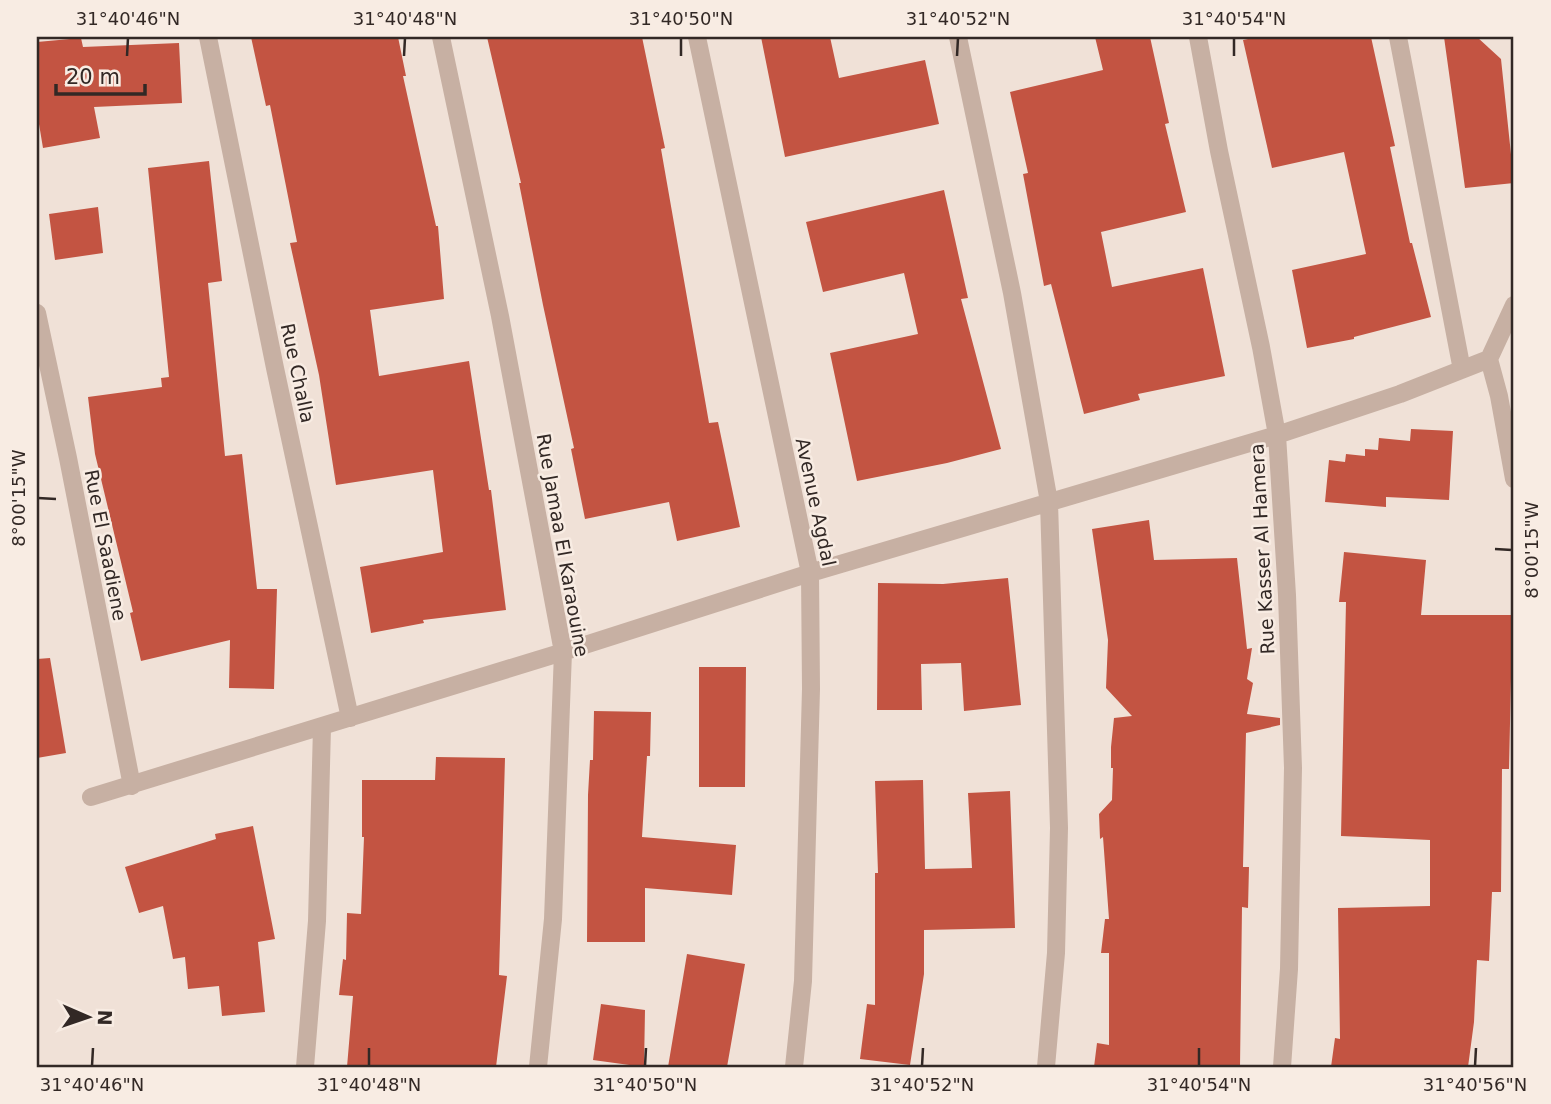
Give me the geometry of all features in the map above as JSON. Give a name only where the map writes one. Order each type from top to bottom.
[{"type":"street","name":"Rue Challa","points":[[208,37],[349,718]]},
{"type":"street","name":"Rue Jamaa El Karaouine","points":[[441,37],[500,316],[564,652],[553,919],[538,1067]]},
{"type":"street","name":"Avenue Agdal","points":[[697,37],[810,573],[811,689],[803,981],[794,1067]]},
{"type":"street","points":[[958,37],[1012,293],[1049,502],[1059,828],[1056,953],[1046,1067]]},
{"type":"street","name":"Rue Kasser Al Hamera","points":[[1198,37],[1219,151],[1261,347],[1276,435],[1287,595],[1293,768],[1289,969],[1282,1067]]},
{"type":"street","points":[[1398,37],[1462,370]]},
{"type":"street","points":[[1514,305],[1489,359],[1499,396],[1514,479]]},
{"type":"street","name":"Rue El Saadiene","points":[[37,313],[132,786]]},
{"type":"street","points":[[91,797],[564,652],[810,573],[1276,435],[1400,394],[1489,359]]},
{"type":"street","points":[[305,1067],[317,921],[322,727]]},
{"type":"building","points":[[251,37],[398,37],[406,76],[403,76],[438,226],[444,299],[370,310],[379,376],[469,361],[491,490],[506,610],[423,620],[424,623],[371,633],[360,567],[443,552],[433,470],[336,485],[319,375],[290,243],[297,242],[270,105],[266,106]]},
{"type":"building","points":[[487,37],[642,37],[665,148],[661,149],[709,423],[718,422],[740,527],[677,541],[669,502],[585,519],[571,449],[574,448],[543,305],[521,183]]},
{"type":"building","points":[[761,37],[830,37],[839,78],[925,60],[939,124],[785,157]]},
{"type":"building","points":[[1095,37],[1150,37],[1169,123],[1165,124],[1186,212],[1101,232],[1112,287],[1203,268],[1225,376],[1138,394],[1140,400],[1084,414],[1051,284],[1044,286],[1023,174],[1028,173],[1010,92],[1103,70]]},
{"type":"building","points":[[1258,37],[1371,37],[1395,146],[1390,147],[1410,243],[1431,317],[1354,339],[1307,348],[1292,270],[1366,254],[1344,152],[1272,168],[1243,40]]},
{"type":"building","points":[[1444,37],[1477,37],[1501,59],[1514,183],[1465,188]]},
{"type":"building","points":[[81,38],[83,47],[179,43],[182,103],[94,107],[100,138],[43,148],[37,112],[37,42]]},
{"type":"building","points":[[209,161],[222,281],[208,283],[225,456],[242,454],[257,589],[277,589],[274,689],[229,688],[230,640],[141,661],[130,613],[133,612],[95,454],[88,397],[162,387],[161,378],[169,377],[148,168]]},
{"type":"building","points":[[944,190],[968,298],[961,299],[1001,449],[857,481],[830,353],[918,334],[904,273],[823,292],[806,222]]},
{"type":"building","points":[[98,207],[103,253],[55,260],[49,214]]},
{"type":"building","points":[[1411,429],[1453,431],[1449,500],[1386,497],[1386,507],[1325,502],[1329,460],[1345,462],[1346,454],[1365,456],[1365,449],[1378,450],[1379,438],[1410,441]]},
{"type":"building","points":[[1149,520],[1154,560],[1237,558],[1247,649],[1252,648],[1247,679],[1253,683],[1247,714],[1280,718],[1280,725],[1246,733],[1243,867],[1249,867],[1248,908],[1242,907],[1240,1067],[1094,1067],[1097,1043],[1109,1045],[1109,953],[1101,953],[1105,919],[1109,919],[1099,814],[1112,800],[1111,747],[1114,718],[1132,716],[1106,688],[1108,640],[1092,529]]},
{"type":"building","points":[[1344,552],[1426,560],[1421,615],[1514,615],[1509,769],[1502,769],[1501,892],[1492,892],[1489,961],[1477,960],[1474,1022],[1468,1067],[1331,1067],[1335,1038],[1340,1039],[1338,908],[1430,906],[1430,840],[1341,836],[1346,602],[1339,602]]},
{"type":"building","points":[[1008,578],[1021,705],[964,711],[961,663],[921,664],[922,710],[877,710],[878,583],[943,584]]},
{"type":"building","points":[[50,658],[66,753],[37,758],[37,659]]},
{"type":"building","points":[[699,667],[746,667],[745,787],[699,787]]},
{"type":"building","points":[[594,711],[651,712],[650,756],[647,756],[642,837],[736,845],[732,895],[645,888],[645,942],[587,942],[588,795],[590,760],[593,760]]},
{"type":"building","points":[[436,757],[505,758],[499,975],[507,976],[496,1067],[347,1067],[353,996],[339,995],[343,959],[346,960],[347,913],[361,914],[364,837],[362,780],[435,780]]},
{"type":"building","points":[[923,780],[925,869],[972,868],[968,793],[1010,791],[1015,928],[924,930],[924,974],[910,1065],[860,1059],[867,1004],[875,1005],[875,873],[878,873],[875,781]]},
{"type":"building","points":[[253,826],[275,939],[258,942],[265,1012],[222,1016],[219,986],[188,989],[185,957],[173,959],[163,906],[139,913],[125,867],[216,839],[215,834]]},
{"type":"building","points":[[687,954],[745,964],[727,1067],[668,1067]]},
{"type":"building","points":[[601,1004],[645,1010],[644,1067],[593,1060]]}]
